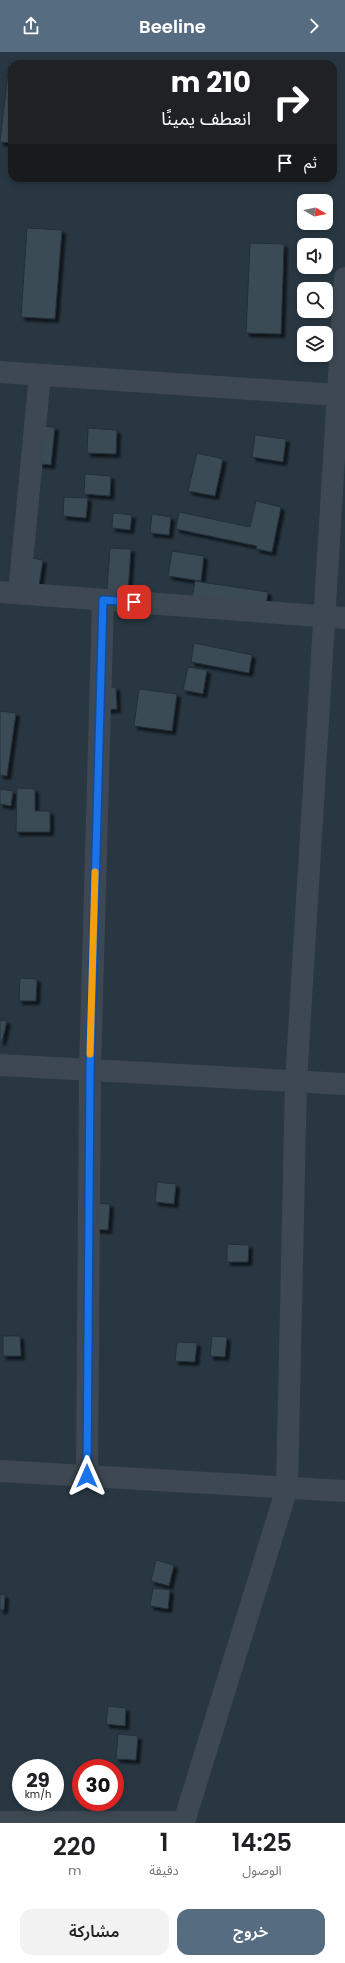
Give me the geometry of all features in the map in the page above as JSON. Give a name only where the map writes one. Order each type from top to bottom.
[{"type":"street","points":[[0,1822],[184,1822],[287,1488],[296,1081],[334,617],[338,395],[345,278]]},
{"type":"street","points":[[0,372],[338,395]]},
{"type":"street","points":[[40,375],[10,593],[334,617]]},
{"type":"street","points":[[87,1476],[90,1070],[103,600]]},
{"type":"street","points":[[0,1065],[345,1084]]},
{"type":"street","points":[[0,1471],[345,1491]]},
{"type":"building","points":[[8,72],[8,143],[0,142]]},
{"type":"building","points":[[27,228],[62,230],[55,319],[21,317]]},
{"type":"building","points":[[250,243],[284,244],[281,334],[246,333]]},
{"type":"building","points":[[37,426],[55,427],[51,465],[32,463]]},
{"type":"building","points":[[88,428],[117,430],[116,454],[87,453]]},
{"type":"building","points":[[255,435],[286,439],[283,462],[252,457]]},
{"type":"building","points":[[197,453],[223,459],[215,496],[188,491]]},
{"type":"building","points":[[85,474],[111,476],[110,496],[84,494]]},
{"type":"building","points":[[64,497],[88,498],[86,518],[63,516]]},
{"type":"building","points":[[256,501],[281,507],[272,552],[256,549],[257,546],[176,529],[179,512],[250,527]]},
{"type":"building","points":[[113,513],[132,515],[130,530],[112,528]]},
{"type":"building","points":[[152,514],[171,517],[169,535],[150,533]]},
{"type":"building","points":[[110,548],[131,549],[127,605],[106,603]]},
{"type":"building","points":[[172,551],[204,556],[201,581],[168,576]]},
{"type":"building","points":[[25,557],[43,560],[37,598],[20,596]]},
{"type":"building","points":[[195,581],[268,592],[264,617],[191,605]]},
{"type":"building","points":[[194,643],[252,655],[249,673],[191,662]]},
{"type":"building","points":[[188,667],[207,670],[203,694],[183,690]]},
{"type":"building","points":[[116,687],[117,709],[99,710],[98,688]]},
{"type":"building","points":[[139,689],[177,694],[172,731],[134,726]]},
{"type":"building","points":[[0,711],[16,713],[7,776],[0,775]]},
{"type":"building","points":[[17,788],[35,789],[35,811],[50,811],[50,832],[16,832]]},
{"type":"building","points":[[0,789],[13,791],[11,806],[0,804]]},
{"type":"building","points":[[20,978],[37,979],[36,1001],[19,1001]]},
{"type":"building","points":[[0,1020],[7,1021],[2,1042],[0,1041]]},
{"type":"building","points":[[157,1182],[176,1184],[174,1204],[155,1202]]},
{"type":"building","points":[[92,1203],[110,1204],[108,1230],[91,1229]]},
{"type":"building","points":[[227,1244],[249,1245],[248,1262],[227,1262]]},
{"type":"building","points":[[3,1336],[20,1336],[21,1356],[3,1356]]},
{"type":"building","points":[[212,1336],[227,1337],[225,1357],[210,1356]]},
{"type":"building","points":[[177,1342],[197,1343],[195,1362],[175,1361]]},
{"type":"building","points":[[156,1560],[174,1565],[169,1586],[151,1581]]},
{"type":"building","points":[[153,1588],[170,1590],[168,1609],[150,1606]]},
{"type":"building","points":[[0,1594],[5,1595],[4,1610],[0,1610]]},
{"type":"building","points":[[108,1706],[126,1708],[125,1726],[106,1724]]},
{"type":"building","points":[[118,1734],[138,1736],[136,1760],[116,1759]]},
{"type":"slow traffic","points":[[90,1054],[95,872]]},
{"type":"route","points":[[87,1476],[90,1070],[103,600],[134,602]]}]
